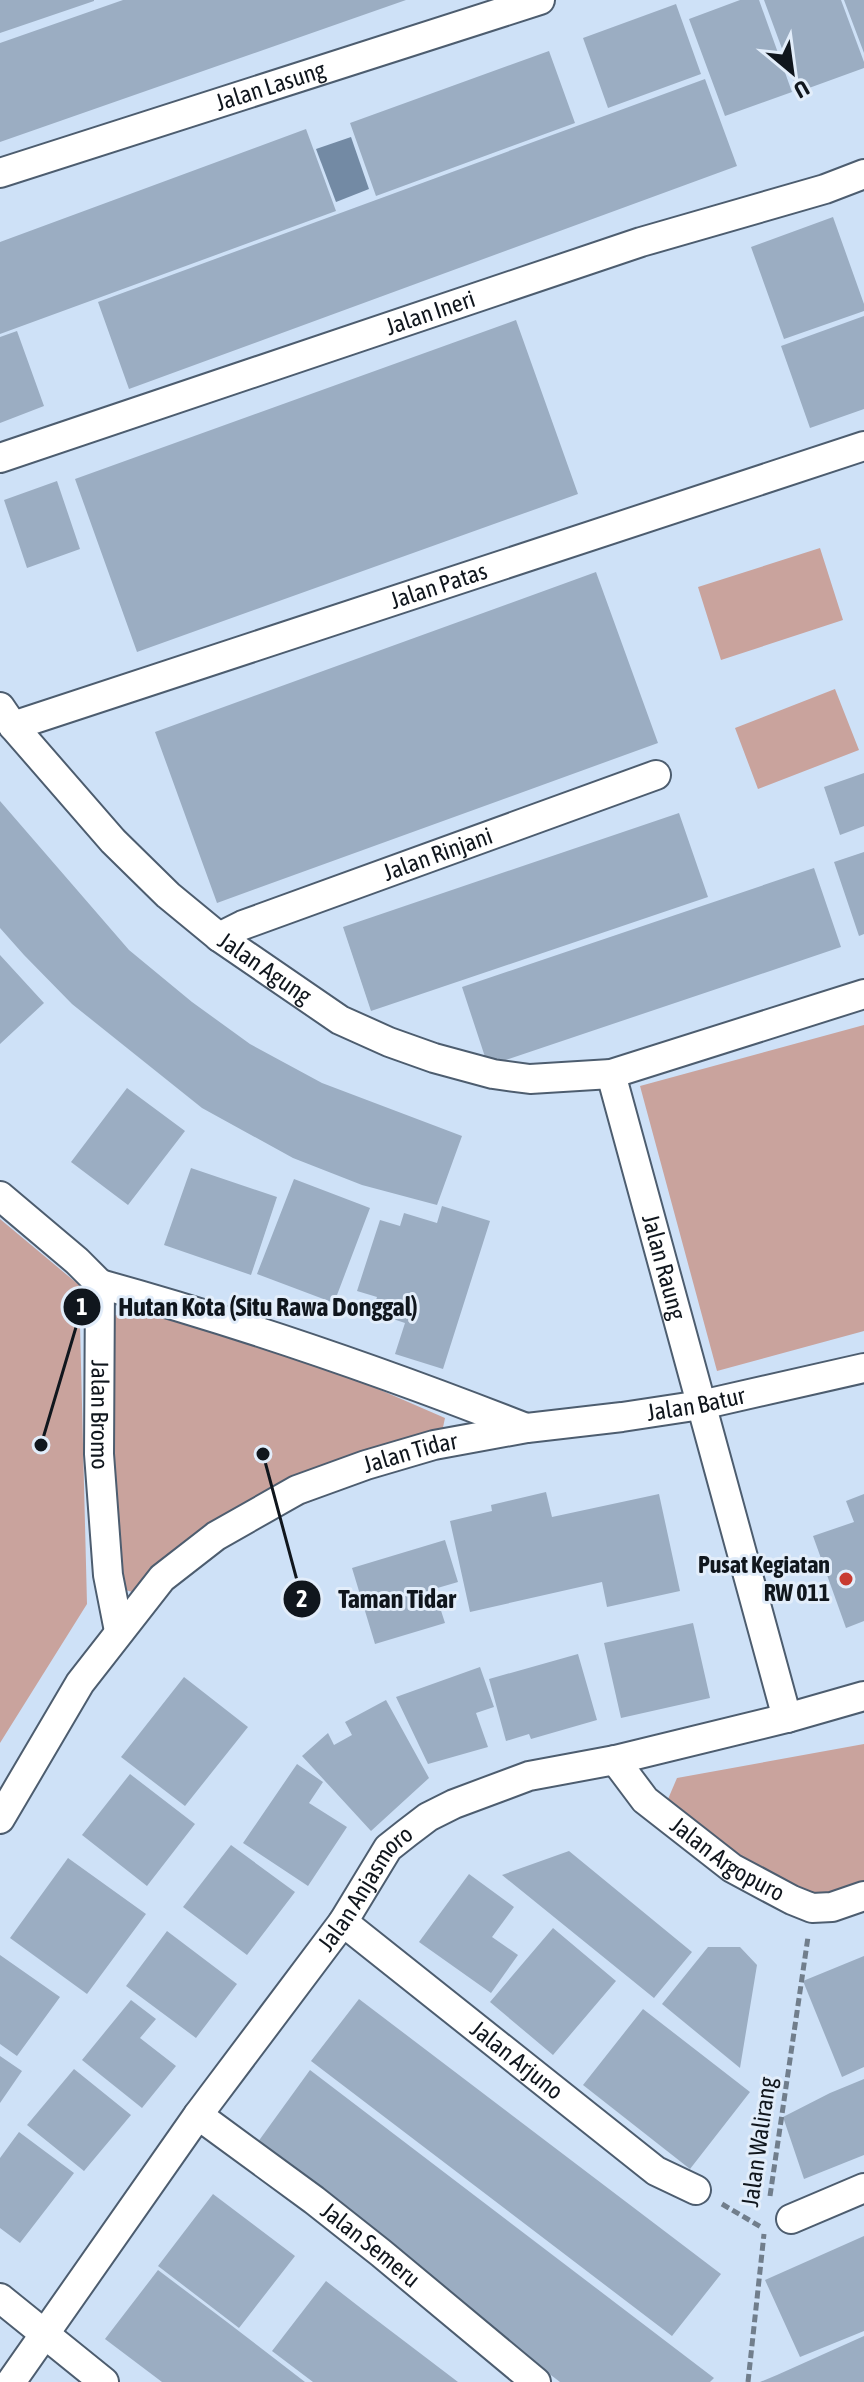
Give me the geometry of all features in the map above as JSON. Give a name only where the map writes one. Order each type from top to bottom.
[{"type":"street","name":"Jalan Lasung","points":[[0,173],[540,0]]},
{"type":"street","name":"Jalan Ineri","points":[[0,458],[641,242],[812,193],[864,174]]},
{"type":"street","name":"Jalan Patas","points":[[6,717],[864,446]]},
{"type":"street","name":"Jalan Agung","points":[[6,717],[113,841],[168,895],[219,937],[340,1020],[434,1058],[493,1074],[530,1079],[611,1074]]},
{"type":"street","name":"Jalan Rinjani","points":[[219,937],[243,925],[656,775]]},
{"type":"street","points":[[611,1074],[864,994]]},
{"type":"street","name":"Jalan Raung","points":[[611,1074],[787,1718]]},
{"type":"street","points":[[0,1196],[100,1284]]},
{"type":"street","name":"Jalan Tidar","points":[[100,1284],[315,1350],[527,1428]]},
{"type":"street","name":"Jalan Bromo","points":[[100,1284],[99,1454],[108,1575],[119,1631]]},
{"type":"street","name":"Jalan Batur","points":[[527,1428],[701,1405],[864,1368]]},
{"type":"street","name":"Jalan Tidar","points":[[0,1819],[80,1683],[119,1631],[162,1578],[216,1536],[297,1490],[366,1465],[434,1445],[527,1428]]},
{"type":"street","name":"Jalan Anjasmoro","points":[[11,2382],[198,2115],[343,1922],[388,1848],[428,1817],[502,1784],[615,1760],[864,1696]]},
{"type":"street","name":"Jalan Argopuro","points":[[615,1760],[645,1800],[732,1868],[812,1908],[832,1907],[864,1896]]},
{"type":"street","name":"Jalan Arjuno","points":[[343,1922],[656,2171],[696,2190]]},
{"type":"street","name":"Jalan Semeru","points":[[198,2115],[381,2253],[536,2382]]},
{"type":"street","points":[[774,2221],[864,2188]]},
{"type":"street","points":[[0,2298],[104,2382]]},
{"type":"path","name":"Jalan Walirang","points":[[769,2199],[812,1908]]},
{"type":"path","points":[[696,2190],[774,2221]]},
{"type":"path","name":"Jalan Walirang","points":[[748,2382],[774,2221]]},
{"type":"shaded area","points":[[820,548],[843,620],[721,660],[698,587]]},
{"type":"shaded area","points":[[835,689],[859,750],[758,789],[735,728]]},
{"type":"shaded area","points":[[864,1025],[864,1331],[717,1371],[640,1086]]},
{"type":"shaded area","points":[[0,1219],[79,1285],[87,1604],[0,1743]]},
{"type":"shaded area","points":[[149,1311],[346,1375],[445,1418],[439,1446],[183,1557],[139,1594],[122,1589],[107,1463],[110,1316]]},
{"type":"shaded area","points":[[864,1744],[864,1898],[813,1920],[659,1820],[677,1778]]},
{"type":"water","points":[[351,137],[369,189],[336,202],[316,149]]},
{"type":"building","points":[[0,0],[94,0],[94,1],[0,33]]},
{"type":"building","points":[[123,0],[406,0],[0,142],[0,43]]},
{"type":"building","points":[[740,0],[759,0],[792,92],[725,116],[689,19]]},
{"type":"building","points":[[764,0],[841,0],[864,68],[798,92]]},
{"type":"building","points":[[844,0],[864,0],[864,53]]},
{"type":"building","points":[[676,4],[701,74],[608,108],[583,38]]},
{"type":"building","points":[[549,51],[575,123],[376,196],[350,123]]},
{"type":"building","points":[[705,79],[737,166],[129,389],[98,302]]},
{"type":"building","points":[[306,129],[336,211],[0,334],[0,242]]},
{"type":"building","points":[[833,217],[864,311],[784,339],[751,247]]},
{"type":"building","points":[[864,316],[864,409],[810,428],[781,346]]},
{"type":"building","points":[[516,320],[578,494],[137,652],[75,479]]},
{"type":"building","points":[[17,331],[44,406],[0,423],[0,337]]},
{"type":"building","points":[[57,481],[80,549],[27,568],[4,500]]},
{"type":"building","points":[[596,572],[658,743],[217,903],[155,732]]},
{"type":"building","points":[[864,773],[864,826],[840,835],[824,787]]},
{"type":"building","points":[[0,801],[129,950],[192,1002],[250,1044],[322,1083],[462,1136],[437,1205],[362,1185],[293,1158],[202,1108],[72,1004],[0,928]]},
{"type":"building","points":[[679,813],[708,897],[371,1011],[343,927]]},
{"type":"building","points":[[864,852],[864,934],[859,936],[834,862]]},
{"type":"building","points":[[814,868],[841,947],[488,1066],[462,987]]},
{"type":"building","points":[[0,955],[44,1003],[0,1044]]},
{"type":"building","points":[[127,1088],[185,1131],[128,1205],[71,1162]]},
{"type":"building","points":[[191,1168],[277,1197],[251,1275],[164,1245]]},
{"type":"building","points":[[294,1179],[370,1208],[334,1303],[257,1274]]},
{"type":"building","points":[[442,1206],[490,1221],[443,1369],[395,1354],[405,1323],[372,1312],[377,1297],[357,1291],[380,1220],[400,1226],[404,1213],[437,1223]]},
{"type":"building","points":[[546,1492],[552,1517],[659,1494],[680,1591],[607,1607],[602,1582],[470,1612],[450,1521],[492,1511],[491,1505]]},
{"type":"building","name":"Pusat Kegiatan RW 011","points":[[864,1494],[864,1621],[846,1628],[813,1536],[854,1522],[846,1501]]},
{"type":"building","points":[[445,1540],[458,1582],[434,1589],[445,1623],[375,1644],[352,1568]]},
{"type":"building","points":[[693,1623],[710,1698],[621,1718],[604,1643]]},
{"type":"building","points":[[578,1654],[597,1720],[531,1739],[529,1734],[506,1741],[489,1679]]},
{"type":"building","points":[[480,1667],[494,1707],[476,1713],[488,1747],[428,1764],[396,1697]]},
{"type":"building","points":[[184,1677],[248,1727],[185,1806],[121,1757]]},
{"type":"building","points":[[386,1700],[429,1778],[371,1831],[302,1756],[328,1733],[334,1745],[352,1735],[345,1722]]},
{"type":"building","points":[[297,1764],[323,1782],[309,1803],[347,1827],[308,1886],[243,1843]]},
{"type":"building","points":[[130,1774],[195,1824],[147,1886],[82,1835]]},
{"type":"building","points":[[231,1845],[295,1892],[247,1955],[183,1907]]},
{"type":"building","points":[[569,1851],[692,1952],[654,1998],[502,1875]]},
{"type":"building","points":[[68,1858],[146,1914],[87,1994],[10,1938]]},
{"type":"building","points":[[469,1874],[514,1907],[492,1937],[518,1955],[491,1993],[419,1942]]},
{"type":"building","points":[[553,1928],[616,1981],[553,2055],[490,2002]]},
{"type":"building","points":[[167,1931],[237,1984],[196,2038],[126,1986]]},
{"type":"building","points":[[708,1947],[740,1947],[757,1965],[740,2068],[662,2004]]},
{"type":"building","points":[[0,1955],[60,1997],[17,2056],[0,2044]]},
{"type":"building","points":[[864,1956],[864,2067],[842,2077],[803,1981]]},
{"type":"building","points":[[359,1999],[721,2274],[672,2336],[311,2061]]},
{"type":"building","points":[[131,2000],[156,2019],[140,2038],[176,2066],[142,2108],[82,2060]]},
{"type":"building","points":[[643,2009],[750,2092],[690,2169],[583,2085]]},
{"type":"building","points":[[0,2056],[22,2071],[0,2103]]},
{"type":"building","points":[[74,2069],[131,2115],[84,2171],[27,2125]]},
{"type":"building","points":[[310,2070],[714,2378],[710,2382],[560,2382],[539,2366],[255,2146]]},
{"type":"building","points":[[864,2079],[864,2155],[804,2179],[783,2117]]},
{"type":"building","points":[[19,2132],[74,2173],[20,2243],[0,2228],[0,2158]]},
{"type":"building","points":[[213,2194],[295,2256],[239,2328],[158,2266]]},
{"type":"building","points":[[864,2236],[864,2331],[800,2357],[765,2280]]},
{"type":"building","points":[[158,2270],[305,2382],[162,2382],[105,2339]]},
{"type":"building","points":[[326,2281],[458,2382],[313,2382],[272,2351]]},
{"type":"building","points":[[864,2336],[864,2382],[760,2382],[777,2375]]},
{"type":"place","name":"Hutan Kota (Situ Rawa Donggal)","points":[[41,1445]]},
{"type":"place","name":"Taman Tidar","points":[[263,1454]]},
{"type":"place","name":"Pusat Kegiatan RW 011","points":[[846,1579]]}]
